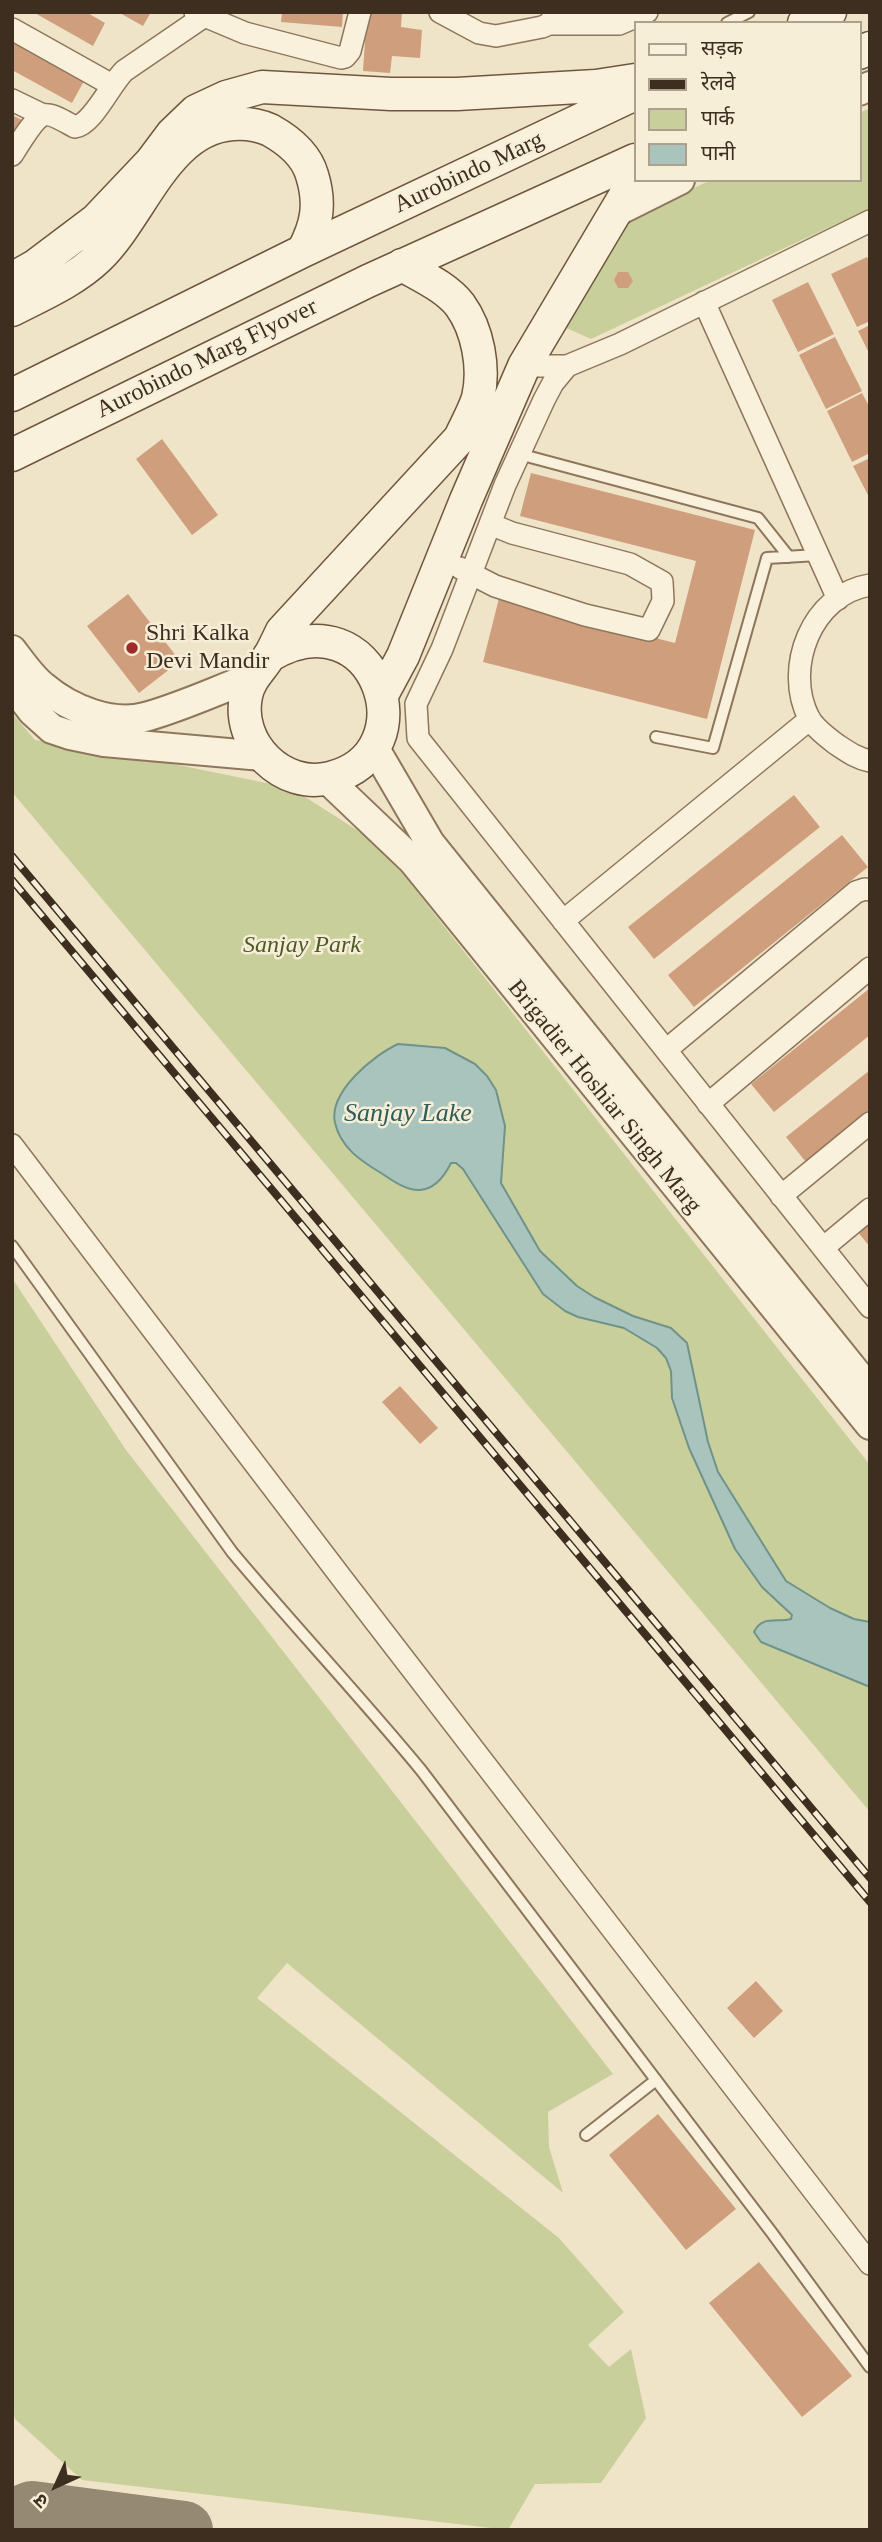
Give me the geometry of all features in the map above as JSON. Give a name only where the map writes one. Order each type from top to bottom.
[{"type":"main road","points":[[809,21],[830,12]]},
{"type":"main road","points":[[12,279],[35,266],[96,220],[151,162],[172,134],[196,111],[226,97],[262,87],[391,94],[457,94],[596,86],[634,80]]},
{"type":"main road","name":"Aurobindo Marg","points":[[303,251],[634,94]]},
{"type":"main road","points":[[12,310],[65,282],[99,258],[184,144],[202,132],[222,125],[243,123],[274,132],[299,152],[311,170],[317,190],[318,212],[313,233],[303,251],[12,395]]},
{"type":"main road","points":[[402,265],[634,160]]},
{"type":"main road","points":[[382,695],[403,656],[524,366],[634,181]]},
{"type":"main road","points":[[261,667],[287,646],[306,641],[327,642],[346,648],[363,660],[375,676],[382,695],[383,722],[374,747],[354,768],[327,779],[303,779],[280,771],[262,756],[250,738],[245,718],[246,697],[261,667],[282,631],[460,438],[478,398],[480,360],[474,332],[459,304],[435,284],[402,265]]},
{"type":"main road","name":"Aurobindo Marg Flyover","points":[[12,454],[402,265]]},
{"type":"main road","points":[[424,479],[444,473],[455,481],[466,500]]},
{"type":"street","points":[[12,100],[43,115],[75,127],[81,126],[124,72],[199,14],[246,33],[306,51],[341,58],[350,51],[360,12]]},
{"type":"street","points":[[440,12],[488,36],[542,27],[552,18],[619,24],[647,12]]},
{"type":"street","points":[[12,29],[112,85]]},
{"type":"street","points":[[12,155],[43,115]]},
{"type":"street","points":[[614,213],[676,182]]},
{"type":"street","points":[[524,366],[567,366],[867,230]]},
{"type":"street","points":[[704,302],[838,599]]},
{"type":"street","points":[[567,366],[553,383],[519,454],[442,649],[416,704],[418,738],[870,1307]]},
{"type":"street","points":[[445,551],[461,568],[495,586],[585,615],[649,629],[663,601],[662,582],[630,564],[512,533],[490,524]]},
{"type":"street","points":[[870,585],[860,587],[838,599],[822,612],[805,638],[799,680],[810,719],[832,741],[857,758],[870,761]]},
{"type":"street","points":[[12,650],[42,686],[60,699],[119,720],[144,717],[261,667]]},
{"type":"street","points":[[12,685],[32,711],[52,729],[71,735],[104,742],[262,756]]},
{"type":"street","points":[[563,921],[810,719]]},
{"type":"street","name":"Brigadier Hoshiar Singh Marg","points":[[374,747],[430,843],[870,1390]]},
{"type":"street","name":"Brigadier Hoshiar Singh Marg","points":[[327,779],[412,860],[870,1425]]},
{"type":"street","points":[[666,1051],[856,892],[870,890]]},
{"type":"street","points":[[708,1104],[870,968]]},
{"type":"street","points":[[781,1196],[870,1122]]},
{"type":"street","points":[[12,1145],[870,2264]]},
{"type":"street","points":[[823,1248],[870,1209]]},
{"type":"lane","points":[[731,21],[749,12]]},
{"type":"lane","points":[[519,454],[758,518],[789,557]]},
{"type":"lane","points":[[656,737],[713,748],[767,558],[818,555]]},
{"type":"lane","points":[[12,1246],[232,1552],[369,1706],[421,1770],[870,2367]]},
{"type":"lane","points":[[586,2135],[656,2080]]},
{"type":"green space","points":[[870,108],[870,208],[591,339],[564,327],[625,220],[707,182],[861,182],[861,112]]},
{"type":"green space","name":"Sanjay Park","points":[[12,713],[35,740],[110,751],[291,788],[379,844],[870,1465],[870,1812],[12,792]]},
{"type":"green space","points":[[12,1278],[126,1450],[613,2074],[548,2112],[549,2147],[563,2193],[287,1963],[257,1998],[559,2238],[624,2312],[588,2345],[609,2367],[631,2349],[646,2418],[601,2483],[535,2484],[508,2530],[82,2480],[15,2419],[12,2404]]},
{"type":"water","name":"Sanjay Lake","points":[[398,1044],[445,1048],[475,1064],[487,1076],[496,1090],[505,1126],[501,1183],[540,1251],[577,1286],[594,1297],[633,1316],[671,1328],[687,1343],[708,1442],[718,1472],[786,1581],[830,1608],[854,1619],[870,1622],[870,1687],[761,1642],[754,1632],[761,1623],[791,1619],[792,1615],[762,1587],[735,1549],[689,1448],[672,1398],[671,1371],[666,1358],[657,1348],[624,1328],[578,1317],[565,1311],[543,1294],[463,1169],[456,1163],[451,1163],[443,1177],[435,1184],[415,1190],[399,1185],[347,1147],[335,1123],[339,1099],[355,1076],[377,1057]]},
{"type":"building","points":[[33,12],[86,12],[105,23],[93,46]]},
{"type":"building","points":[[118,12],[151,12],[143,26]]},
{"type":"building","points":[[282,12],[343,12],[342,27],[281,22]]},
{"type":"building","points":[[367,12],[402,12],[401,27],[422,30],[420,58],[392,56],[390,73],[363,71]]},
{"type":"building","points":[[12,39],[85,79],[72,103],[12,70]]},
{"type":"building","points":[[12,115],[26,122],[12,147]]},
{"type":"building","points":[[867,257],[870,263],[870,321],[857,327],[831,274]]},
{"type":"building","points":[[618,272],[628,272],[633,281],[628,288],[618,288],[614,280]]},
{"type":"building","points":[[808,282],[834,334],[798,352],[772,300]]},
{"type":"building","points":[[870,325],[870,355],[858,331]]},
{"type":"building","points":[[835,337],[862,391],[826,409],[799,355]]},
{"type":"building","points":[[862,393],[870,408],[870,453],[852,462],[827,411]]},
{"type":"building","points":[[162,439],[218,515],[192,535],[136,459]]},
{"type":"building","points":[[870,458],[870,499],[853,466]]},
{"type":"building","points":[[531,473],[755,530],[707,719],[483,662],[499,598],[675,643],[696,561],[520,516]]},
{"type":"building","points":[[128,594],[180,661],[139,693],[87,626]]},
{"type":"building","points":[[794,795],[820,827],[654,959],[628,927]]},
{"type":"building","points":[[842,835],[868,867],[694,1007],[668,975]]},
{"type":"building","points":[[870,988],[870,1035],[774,1112],[751,1084]]},
{"type":"building","points":[[870,1070],[870,1117],[809,1166],[786,1137]]},
{"type":"building","points":[[870,1221],[870,1247],[857,1231]]},
{"type":"building","points":[[400,1386],[438,1428],[420,1444],[382,1402]]},
{"type":"building","points":[[756,1981],[783,2011],[754,2038],[727,2008]]},
{"type":"building","points":[[658,2114],[736,2209],[686,2250],[609,2155]]},
{"type":"building","points":[[759,2262],[852,2376],[802,2417],[709,2303]]},
{"type":"taxiway","points":[[12,2518],[32,2510],[184,2530]]},
{"type":"railway","points":[[12,856],[870,1878]]},
{"type":"railway","points":[[12,880],[870,1902]]},
{"type":"place","name":"Shri Kalka Devi Mandir","points":[[132,648]]}]
